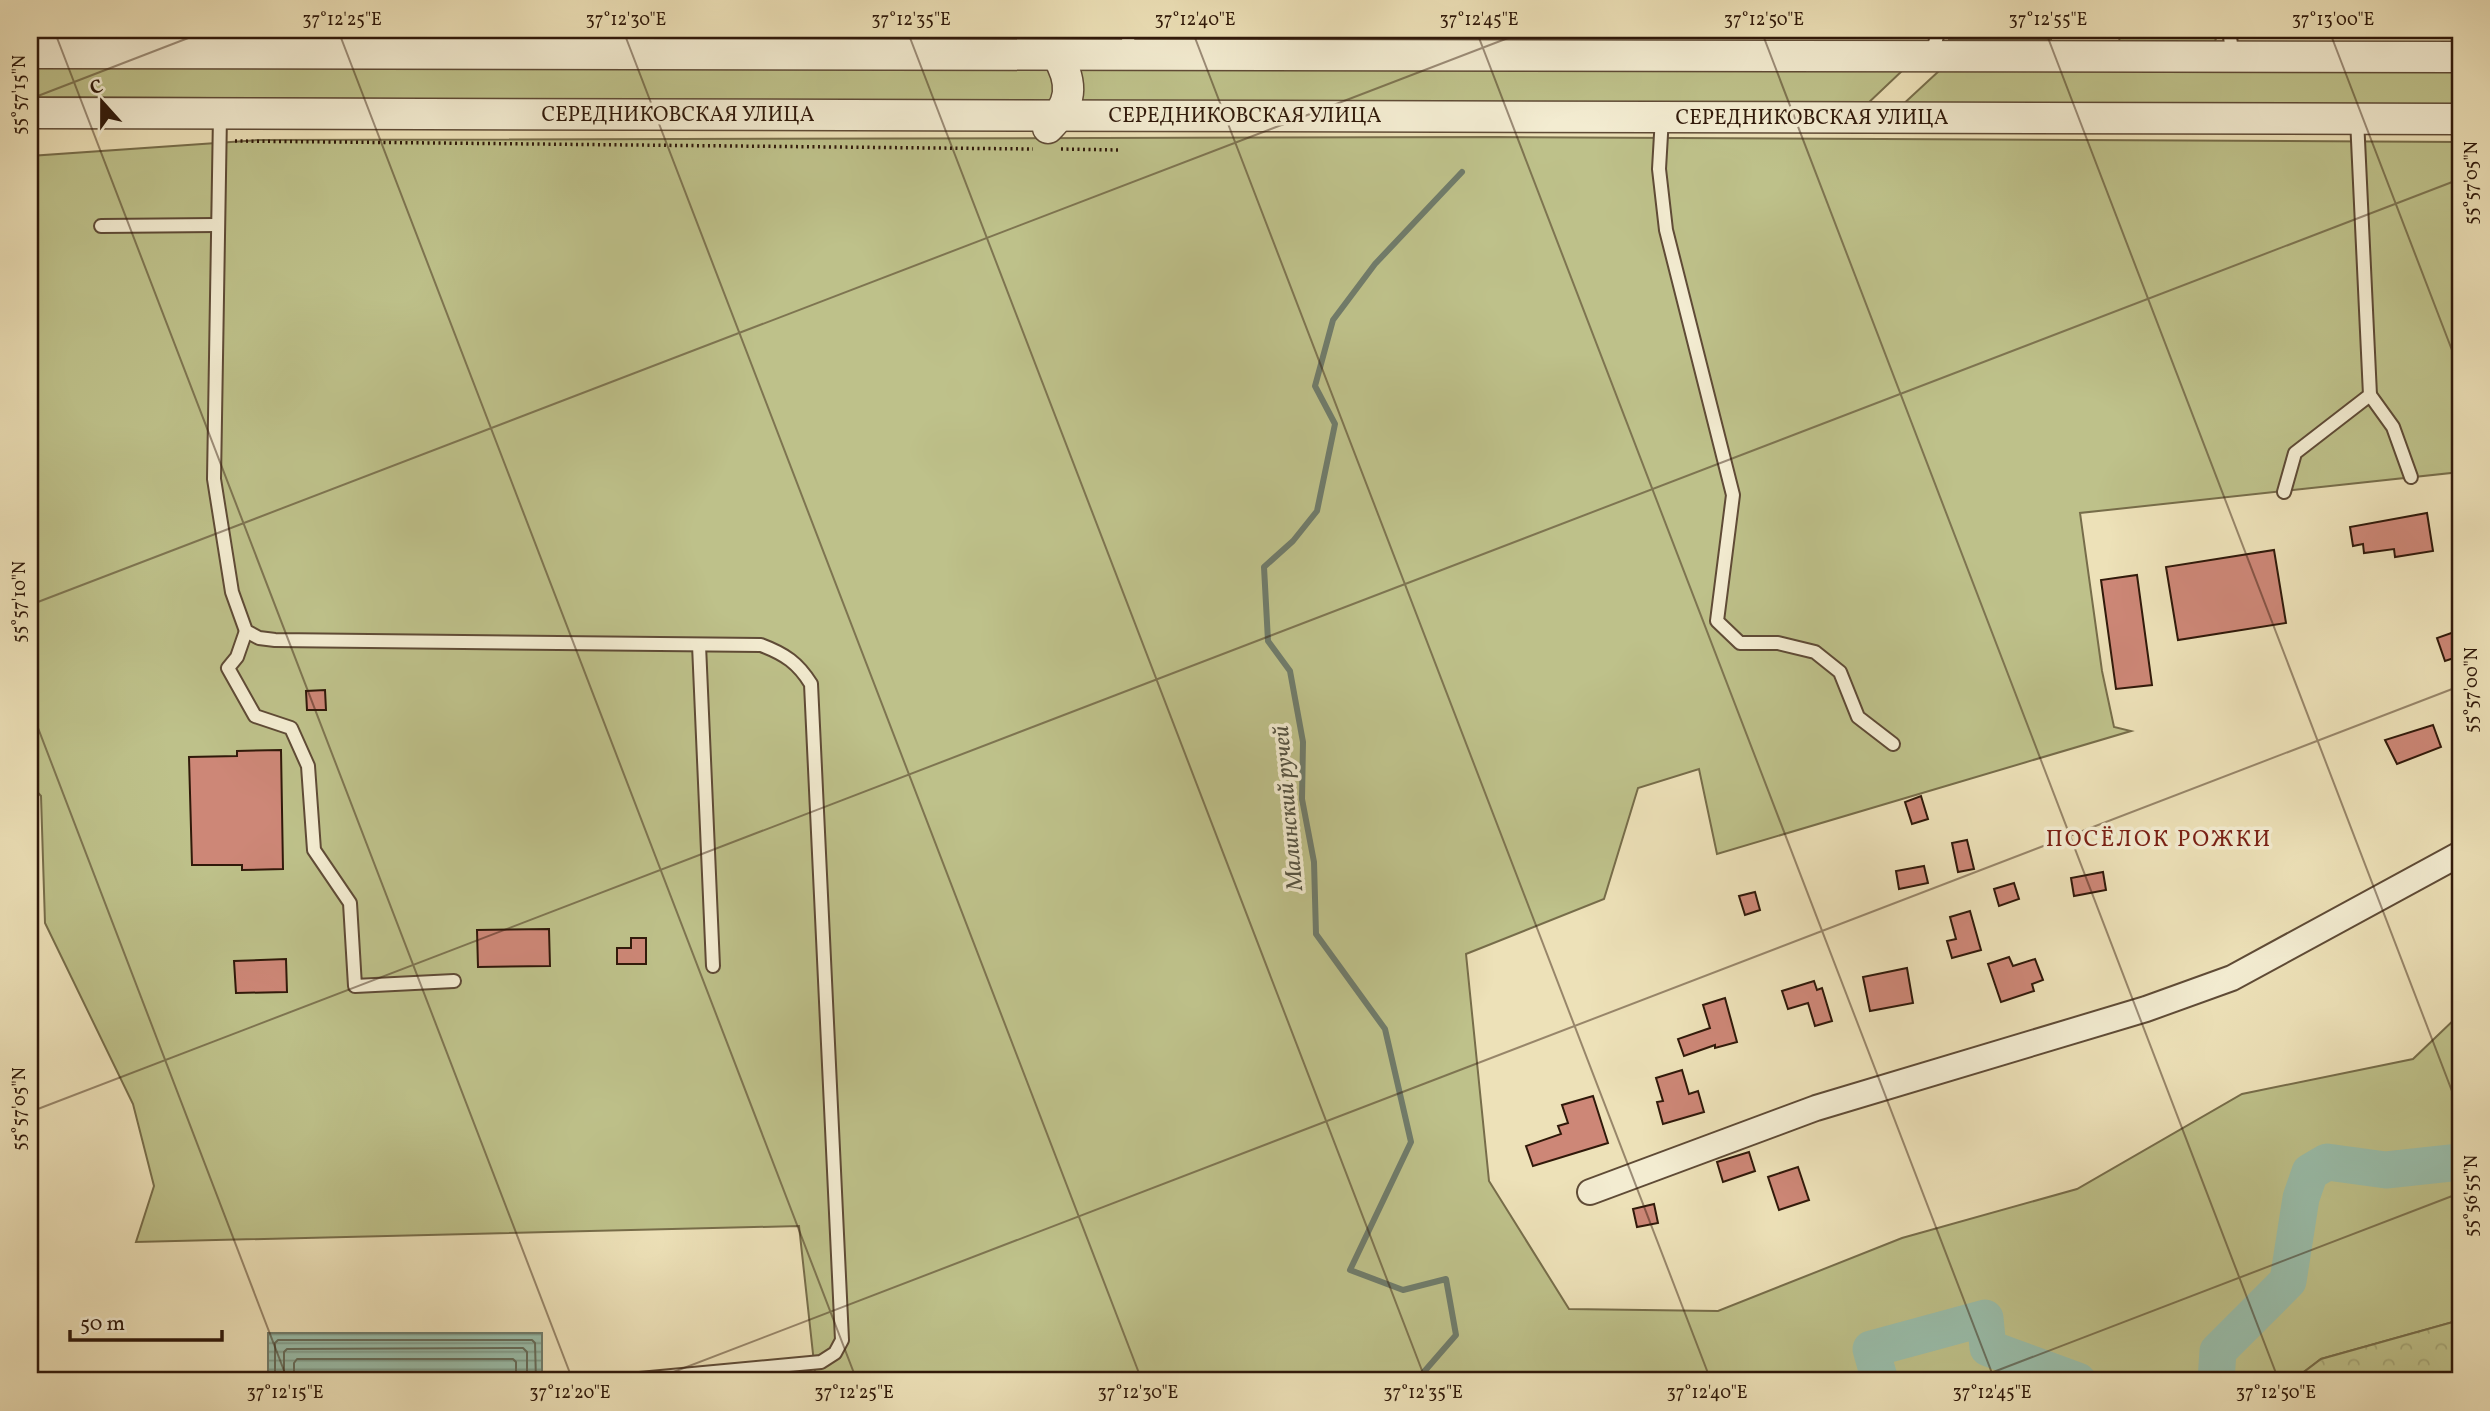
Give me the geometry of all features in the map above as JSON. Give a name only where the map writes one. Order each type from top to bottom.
[{"type":"street","points":[[30,53],[1057,55],[1128,43],[2231,44],[2460,57]]},
{"type":"street","points":[[1057,55],[1070,82],[1069,98],[1060,116]]},
{"type":"street","name":"СЕРЕДНИКОВСКАЯ УЛИЦА","points":[[30,113],[220,128],[736,115],[2460,119]]},
{"type":"street","points":[[1590,1192],[1816,1108],[2146,1009],[2232,978],[2460,854]]},
{"type":"lane","points":[[1662,117],[1658,170],[1666,230],[1732,495],[1717,621],[1740,643],[1778,643],[1815,652],[1840,672],[1858,717],[1893,744]]},
{"type":"lane","points":[[2357,119],[2370,394],[2393,427],[2411,477]]},
{"type":"lane","points":[[220,128],[216,225],[214,479],[232,592],[246,631],[237,657],[228,668],[255,716],[291,728],[308,766],[314,850],[349,903],[355,986],[454,981]]},
{"type":"lane","points":[[101,226],[216,225]]},
{"type":"lane","points":[[2284,492],[2295,453],[2370,394]]},
{"type":"lane","points":[[246,631],[258,638],[275,640],[761,645],[785,654],[801,668],[811,684],[842,1339],[835,1353],[821,1362],[618,1381]]},
{"type":"lane","points":[[699,645],[713,966]]},
{"type":"path","points":[[220,128],[1036,149]]},
{"type":"path","points":[[1050,149],[1119,150]]},
{"type":"green space","points":[[1584,30],[1900,30],[1896,33]]},
{"type":"green space","points":[[1950,30],[2051,30],[2051,40],[1949,40]]},
{"type":"green space","points":[[2120,30],[2220,30],[2214,43],[2119,45]]},
{"type":"green space","points":[[30,58],[1903,70],[1864,107],[30,97]]},
{"type":"green space","points":[[2460,68],[2460,108],[1899,108],[1940,70]]},
{"type":"green space","points":[[1496,137],[2460,142],[2460,472],[2080,513],[2102,671],[2114,727],[2131,731],[1717,854],[1699,769],[1638,788],[1604,899],[1466,954],[1489,1181],[1569,1309],[1718,1311],[1902,1238],[2077,1189],[2242,1094],[2413,1059],[2460,1014],[2460,1320],[2321,1359],[2292,1381],[816,1381],[799,1226],[136,1242],[154,1186],[133,1104],[45,923],[41,796],[30,784],[30,156],[258,140]]},
{"type":"green space","points":[[2460,1320],[2460,1375],[2444,1381],[2292,1381],[2321,1359]]},
{"type":"water","points":[[268,1333],[542,1333],[542,1381],[268,1381]]},
{"type":"building","points":[[2427,513],[2433,551],[2395,557],[2394,549],[2364,553],[2363,544],[2353,546],[2350,527]]},
{"type":"building","points":[[2274,550],[2286,623],[2178,640],[2166,567]]},
{"type":"building","points":[[2137,575],[2152,685],[2116,689],[2101,580]]},
{"type":"building","points":[[2460,630],[2460,656],[2445,661],[2437,638]]},
{"type":"building","points":[[325,690],[326,710],[307,710],[306,691]]},
{"type":"building","points":[[2433,725],[2441,747],[2397,764],[2385,740]]},
{"type":"building","points":[[281,750],[283,869],[242,870],[242,865],[192,865],[189,757],[237,756],[237,751]]},
{"type":"building","points":[[1921,796],[1928,819],[1912,824],[1905,802]]},
{"type":"building","points":[[1967,840],[1974,869],[1958,872],[1952,843]]},
{"type":"building","points":[[1924,866],[1928,883],[1899,889],[1896,871]]},
{"type":"building","points":[[2103,872],[2106,890],[2074,896],[2071,878]]},
{"type":"building","points":[[2014,883],[2019,899],[1999,906],[1994,889]]},
{"type":"building","points":[[1755,892],[1760,910],[1745,915],[1739,896]]},
{"type":"building","points":[[1970,911],[1981,950],[1952,958],[1947,941],[1956,939],[1950,917]]},
{"type":"building","points":[[549,929],[550,966],[478,967],[477,930]]},
{"type":"building","points":[[631,938],[646,938],[646,964],[617,964],[617,948],[631,948]]},
{"type":"building","points":[[2009,957],[2013,966],[2035,959],[2043,980],[2032,984],[2034,991],[2001,1002],[1988,964]]},
{"type":"building","points":[[286,959],[287,992],[236,993],[234,961]]},
{"type":"building","points":[[1907,968],[1913,1003],[1870,1011],[1863,977]]},
{"type":"building","points":[[1814,981],[1817,990],[1822,988],[1832,1021],[1815,1026],[1808,1003],[1788,1009],[1782,991]]},
{"type":"building","points":[[1725,998],[1737,1042],[1715,1048],[1715,1045],[1684,1056],[1678,1039],[1710,1028],[1703,1005]]},
{"type":"building","points":[[1682,1070],[1689,1094],[1698,1091],[1704,1112],[1663,1124],[1657,1102],[1663,1101],[1656,1078]]},
{"type":"building","points":[[1593,1096],[1608,1143],[1533,1166],[1526,1146],[1561,1134],[1558,1126],[1568,1123],[1562,1105]]},
{"type":"building","points":[[1749,1152],[1755,1171],[1723,1182],[1717,1162]]},
{"type":"building","points":[[1798,1167],[1809,1200],[1779,1210],[1768,1177]]},
{"type":"building","points":[[1654,1204],[1658,1223],[1637,1227],[1633,1209]]},
{"type":"waterway","name":"Малинский ручей","points":[[1416,1381],[1456,1335],[1446,1279],[1403,1290],[1350,1270],[1411,1142],[1385,1029],[1316,934],[1314,862],[1302,799],[1303,742],[1290,671],[1268,641],[1264,567],[1293,541],[1317,511],[1335,424],[1315,386],[1333,320],[1375,264],[1462,172]]},
{"type":"waterway","points":[[2216,1381],[2218,1351],[2288,1281],[2301,1198],[2310,1172],[2327,1162],[2386,1170],[2460,1162]]},
{"type":"waterway","points":[[1880,1381],[1871,1349],[1985,1318],[1988,1348],[2078,1381]]},
{"type":"district","name":"ПОСЁЛОК РОЖКИ","points":[[2159,840]]}]
